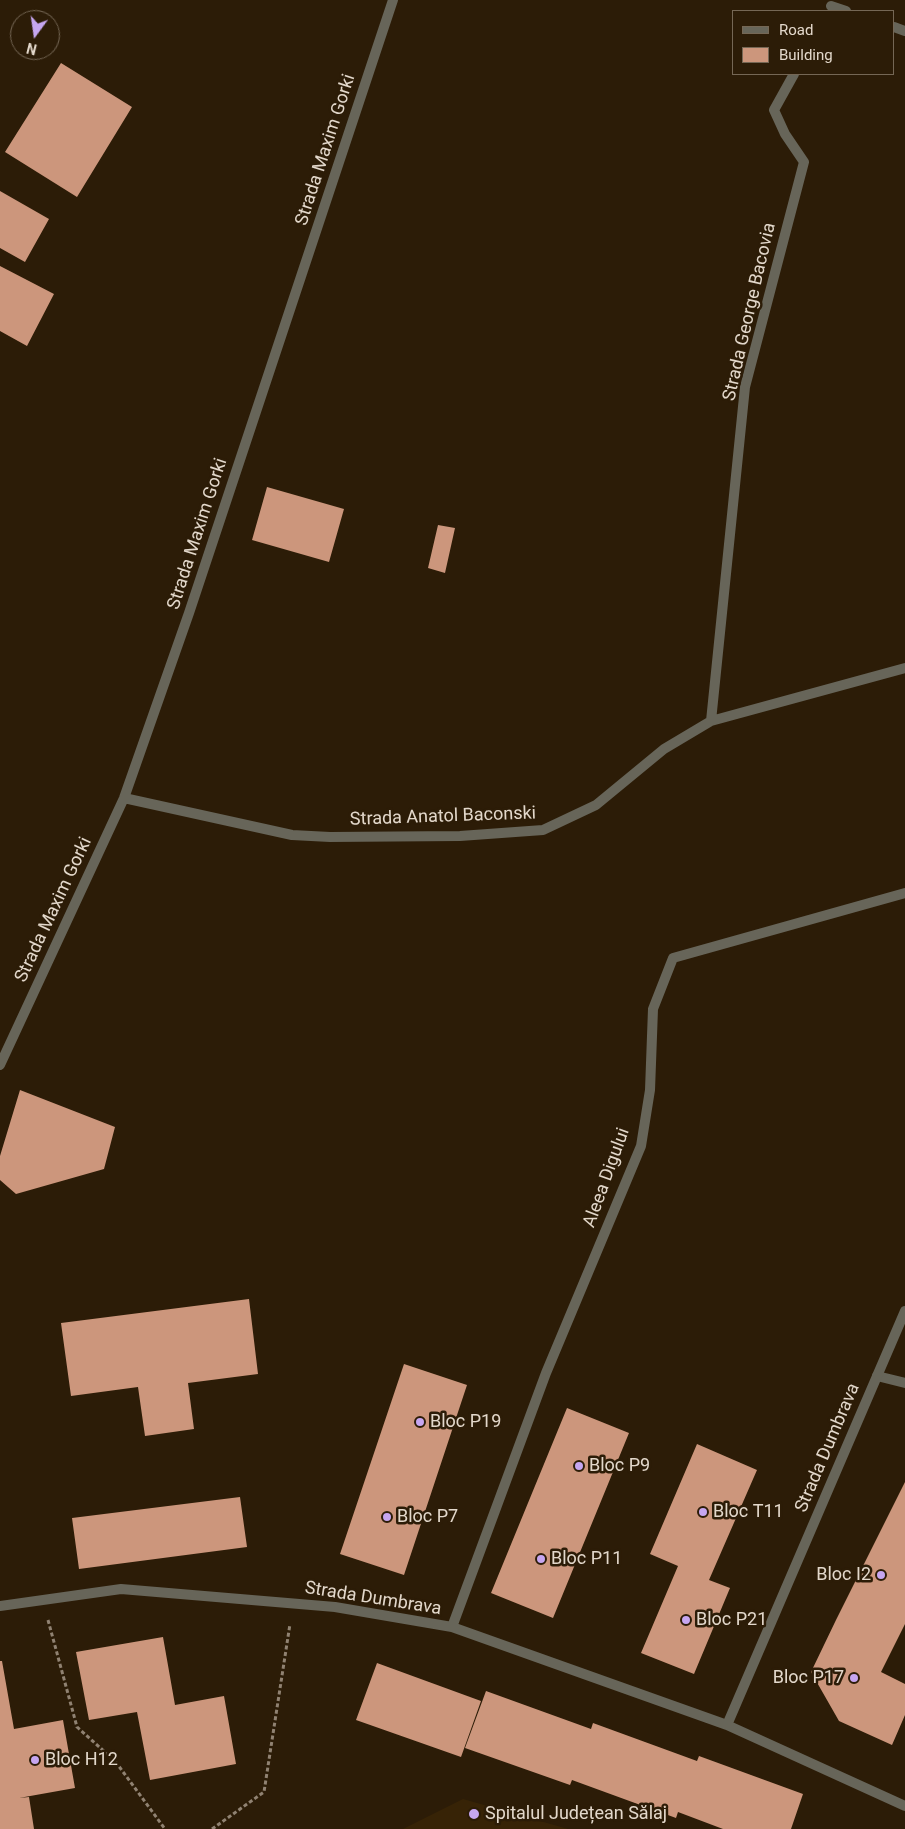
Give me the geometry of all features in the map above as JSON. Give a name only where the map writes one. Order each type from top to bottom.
[{"type":"street","name":"Strada Maxim Gorki","points":[[0,1066],[124,798],[188,613],[393,0]]},
{"type":"street","points":[[831,6],[843,10]]},
{"type":"street","name":"Strada George Bacovia","points":[[711,721],[745,387],[804,162],[785,134],[774,110],[793,75]]},
{"type":"street","name":"Strada Anatol Baconski","points":[[124,798],[292,835],[330,837],[460,836],[543,830],[596,805],[664,749],[711,721],[905,668]]},
{"type":"street","name":"Aleea Digului","points":[[452,1627],[546,1373],[641,1146],[650,1090],[653,1009],[672,958],[905,893]]},
{"type":"street","name":"Strada Dumbrava","points":[[726,1725],[905,1311]]},
{"type":"street","name":"Strada Dumbrava","points":[[876,1376],[905,1383]]},
{"type":"street","name":"Strada Dumbrava","points":[[0,1606],[121,1589],[335,1607],[452,1627],[726,1725],[904,1805]]},
{"type":"path","points":[[42,1600],[77,1727],[115,1761],[165,1829]]},
{"type":"path","points":[[212,1829],[264,1792],[293,1604]]},
{"type":"shaded area","name":"Spitalul Județean Sălaj","points":[[463,1799],[568,1829],[403,1829]]},
{"type":"building","points":[[61,63],[132,107],[77,197],[5,152]]},
{"type":"building","points":[[0,191],[49,219],[25,262],[0,248]]},
{"type":"building","points":[[0,266],[54,294],[27,346],[0,331]]},
{"type":"building","points":[[267,487],[344,509],[329,562],[252,540]]},
{"type":"building","points":[[438,525],[455,528],[445,573],[428,568]]},
{"type":"building","points":[[20,1090],[115,1127],[104,1169],[16,1194],[0,1180],[0,1156]]},
{"type":"building","points":[[249,1299],[258,1374],[188,1383],[194,1429],[145,1436],[138,1387],[71,1396],[61,1323]]},
{"type":"building","points":[[404,1364],[467,1385],[404,1575],[340,1554]]},
{"type":"building","points":[[567,1408],[629,1433],[553,1618],[491,1593]]},
{"type":"building","points":[[697,1444],[757,1470],[709,1580],[730,1588],[694,1674],[641,1653],[678,1566],[650,1554]]},
{"type":"building","points":[[905,1482],[905,1624],[881,1672],[905,1684],[905,1715],[892,1745],[839,1721],[811,1672]]},
{"type":"building","points":[[240,1497],[247,1547],[79,1569],[72,1518]]},
{"type":"building","points":[[163,1637],[175,1705],[224,1696],[236,1764],[150,1780],[137,1712],[89,1720],[76,1652]]},
{"type":"building","name":"Bloc H12","points":[[0,1661],[2,1661],[14,1729],[63,1720],[75,1788],[19,1798],[29,1797],[34,1829],[0,1829]]},
{"type":"building","points":[[377,1663],[481,1701],[461,1757],[356,1720]]},
{"type":"building","points":[[486,1691],[591,1729],[593,1723],[697,1761],[699,1756],[803,1794],[791,1829],[723,1829],[678,1812],[676,1818],[572,1780],[570,1785],[465,1748]]},
{"type":"place","name":"Bloc P19","points":[[420,1422]]},
{"type":"place","name":"Bloc P9","points":[[579,1466]]},
{"type":"place","name":"Bloc T11","points":[[703,1512]]},
{"type":"place","name":"Bloc P7","points":[[387,1517]]},
{"type":"place","name":"Bloc P11","points":[[541,1559]]},
{"type":"place","name":"Bloc I2","points":[[881,1575]]},
{"type":"place","name":"Bloc P21","points":[[686,1620]]},
{"type":"place","name":"Bloc P17","points":[[854,1678]]},
{"type":"place","name":"Bloc H12","points":[[35,1760]]},
{"type":"place","name":"Spitalul Județean Sălaj","points":[[474,1814]]}]
